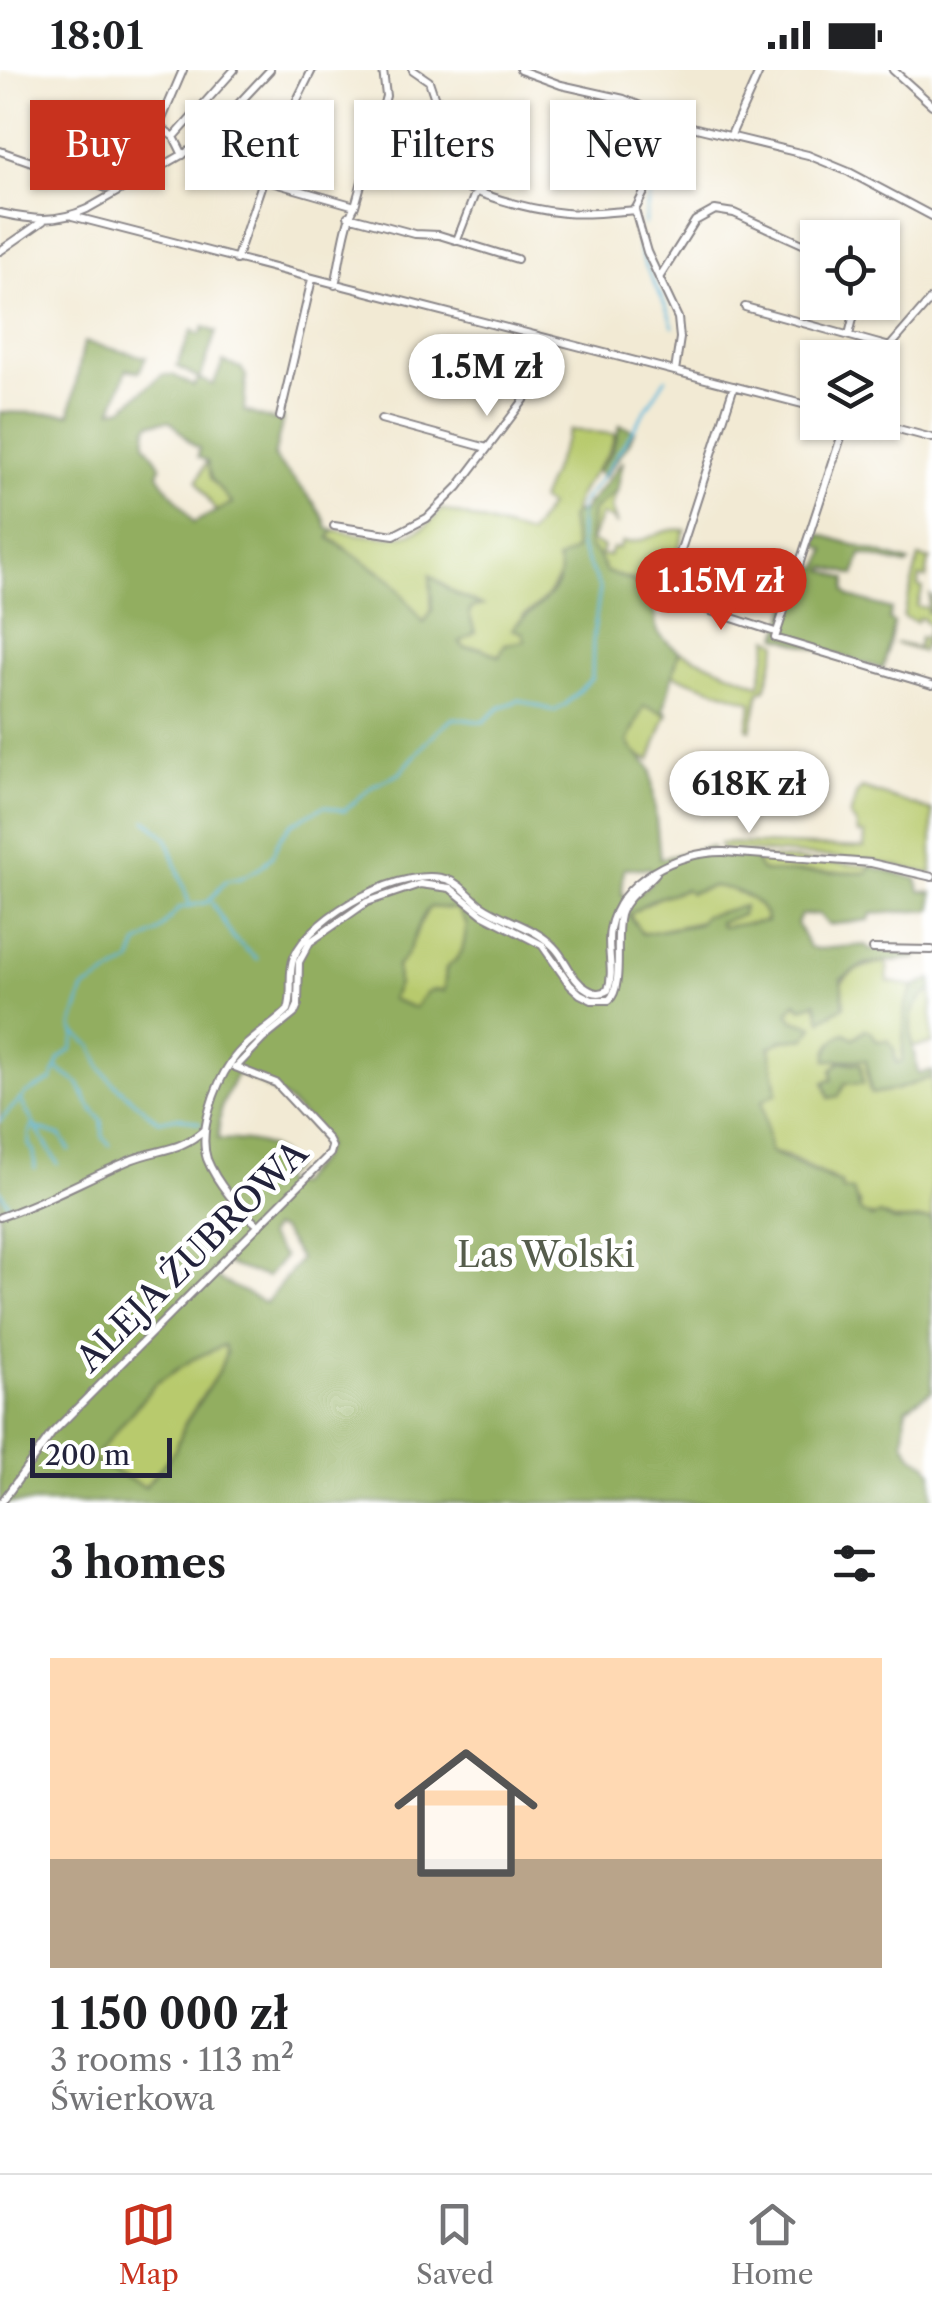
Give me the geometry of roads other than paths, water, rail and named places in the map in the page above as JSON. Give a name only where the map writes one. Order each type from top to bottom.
[{"type":"street","points":[[165,112],[183,70]]},
{"type":"street","points":[[174,137],[234,70]]},
{"type":"street","points":[[0,212],[44,220],[72,216],[183,155],[217,129],[270,70]]},
{"type":"street","points":[[297,100],[312,70]]},
{"type":"street","points":[[384,70],[385,100]]},
{"type":"street","points":[[413,70],[429,81],[439,100]]},
{"type":"street","points":[[520,70],[560,86],[624,100]]},
{"type":"street","points":[[731,135],[760,70]]},
{"type":"street","points":[[893,70],[932,105]]},
{"type":"street","points":[[736,125],[740,137]]},
{"type":"street","points":[[696,126],[820,159],[932,216]]},
{"type":"street","points":[[165,130],[174,137],[183,155]]},
{"type":"street","points":[[0,151],[116,192]]},
{"type":"street","points":[[236,260],[260,190]]},
{"type":"street","points":[[299,190],[355,206]]},
{"type":"street","points":[[335,285],[348,216],[360,190]]},
{"type":"street","points":[[645,190],[635,210],[644,246],[678,318],[680,338],[675,371]]},
{"type":"street","points":[[457,240],[476,191],[562,213],[635,210]]},
{"type":"street","points":[[659,278],[695,222],[715,210],[734,213],[800,242]]},
{"type":"street","points":[[72,216],[800,403]]},
{"type":"street","points":[[348,216],[416,234],[439,235],[517,259]]},
{"type":"street","points":[[0,251],[44,220]]},
{"type":"street","points":[[280,417],[312,280]]},
{"type":"street","points":[[896,340],[932,298]]},
{"type":"street","points":[[745,307],[866,340]]},
{"type":"street","points":[[849,335],[852,320]]},
{"type":"street","points":[[334,526],[394,535],[418,526],[458,487],[528,395],[546,338]]},
{"type":"street","points":[[677,562],[734,386]]},
{"type":"street","points":[[381,419],[486,448]]},
{"type":"street","points":[[900,429],[932,438]]},
{"type":"street","points":[[775,635],[840,440]]},
{"type":"street","points":[[678,600],[932,686]]},
{"type":"street","points":[[0,1217],[48,1201],[147,1153],[190,1143],[206,1128],[232,1066],[254,1036],[288,1010],[293,960],[306,939],[362,896],[413,878],[452,881],[484,907],[539,935],[557,949],[577,987],[592,1000],[604,1001],[614,996],[619,982],[616,954],[620,914],[628,900],[659,870],[703,854],[724,852],[871,863],[932,877]]},
{"type":"street","points":[[873,949],[932,950]]},
{"type":"street","name":"ALEJA ŻUBROWA","points":[[1,1503],[52,1434],[326,1159],[332,1147],[276,1083],[232,1066]]},
{"type":"street","points":[[206,1128],[207,1158],[240,1211],[259,1226]]},
{"type":"waterway","points":[[650,195],[652,190]]},
{"type":"waterway","points":[[644,225],[649,197]]},
{"type":"waterway","points":[[637,237],[673,327]]},
{"type":"waterway","points":[[200,1123],[178,1117],[158,1121],[112,1082],[92,1046],[72,1026],[84,989],[131,962],[138,944],[158,932],[179,908],[208,902],[226,881],[260,868],[292,824],[324,806],[344,811],[374,785],[399,774],[453,718],[483,722],[500,708],[519,700],[554,711],[592,678],[600,589],[580,547],[580,505],[666,378]]},
{"type":"waterway","points":[[146,820],[167,838],[189,903]]},
{"type":"waterway","points":[[212,903],[233,938],[257,959]]},
{"type":"waterway","points":[[0,1121],[25,1094],[52,1080],[60,1058],[72,1049],[76,1034]]},
{"type":"waterway","points":[[58,1069],[79,1084],[102,1121],[103,1137],[110,1145]]},
{"type":"waterway","points":[[21,1101],[36,1128],[61,1136],[70,1151]]},
{"type":"waterway","points":[[34,1125],[29,1145],[34,1152],[35,1169]]},
{"type":"waterway","points":[[36,1128],[58,1164]]},
{"type":"waterway","points":[[0,1190],[8,1204]]},
{"type":"park label","name":"Las Wolski","points":[[546,1255]]}]
